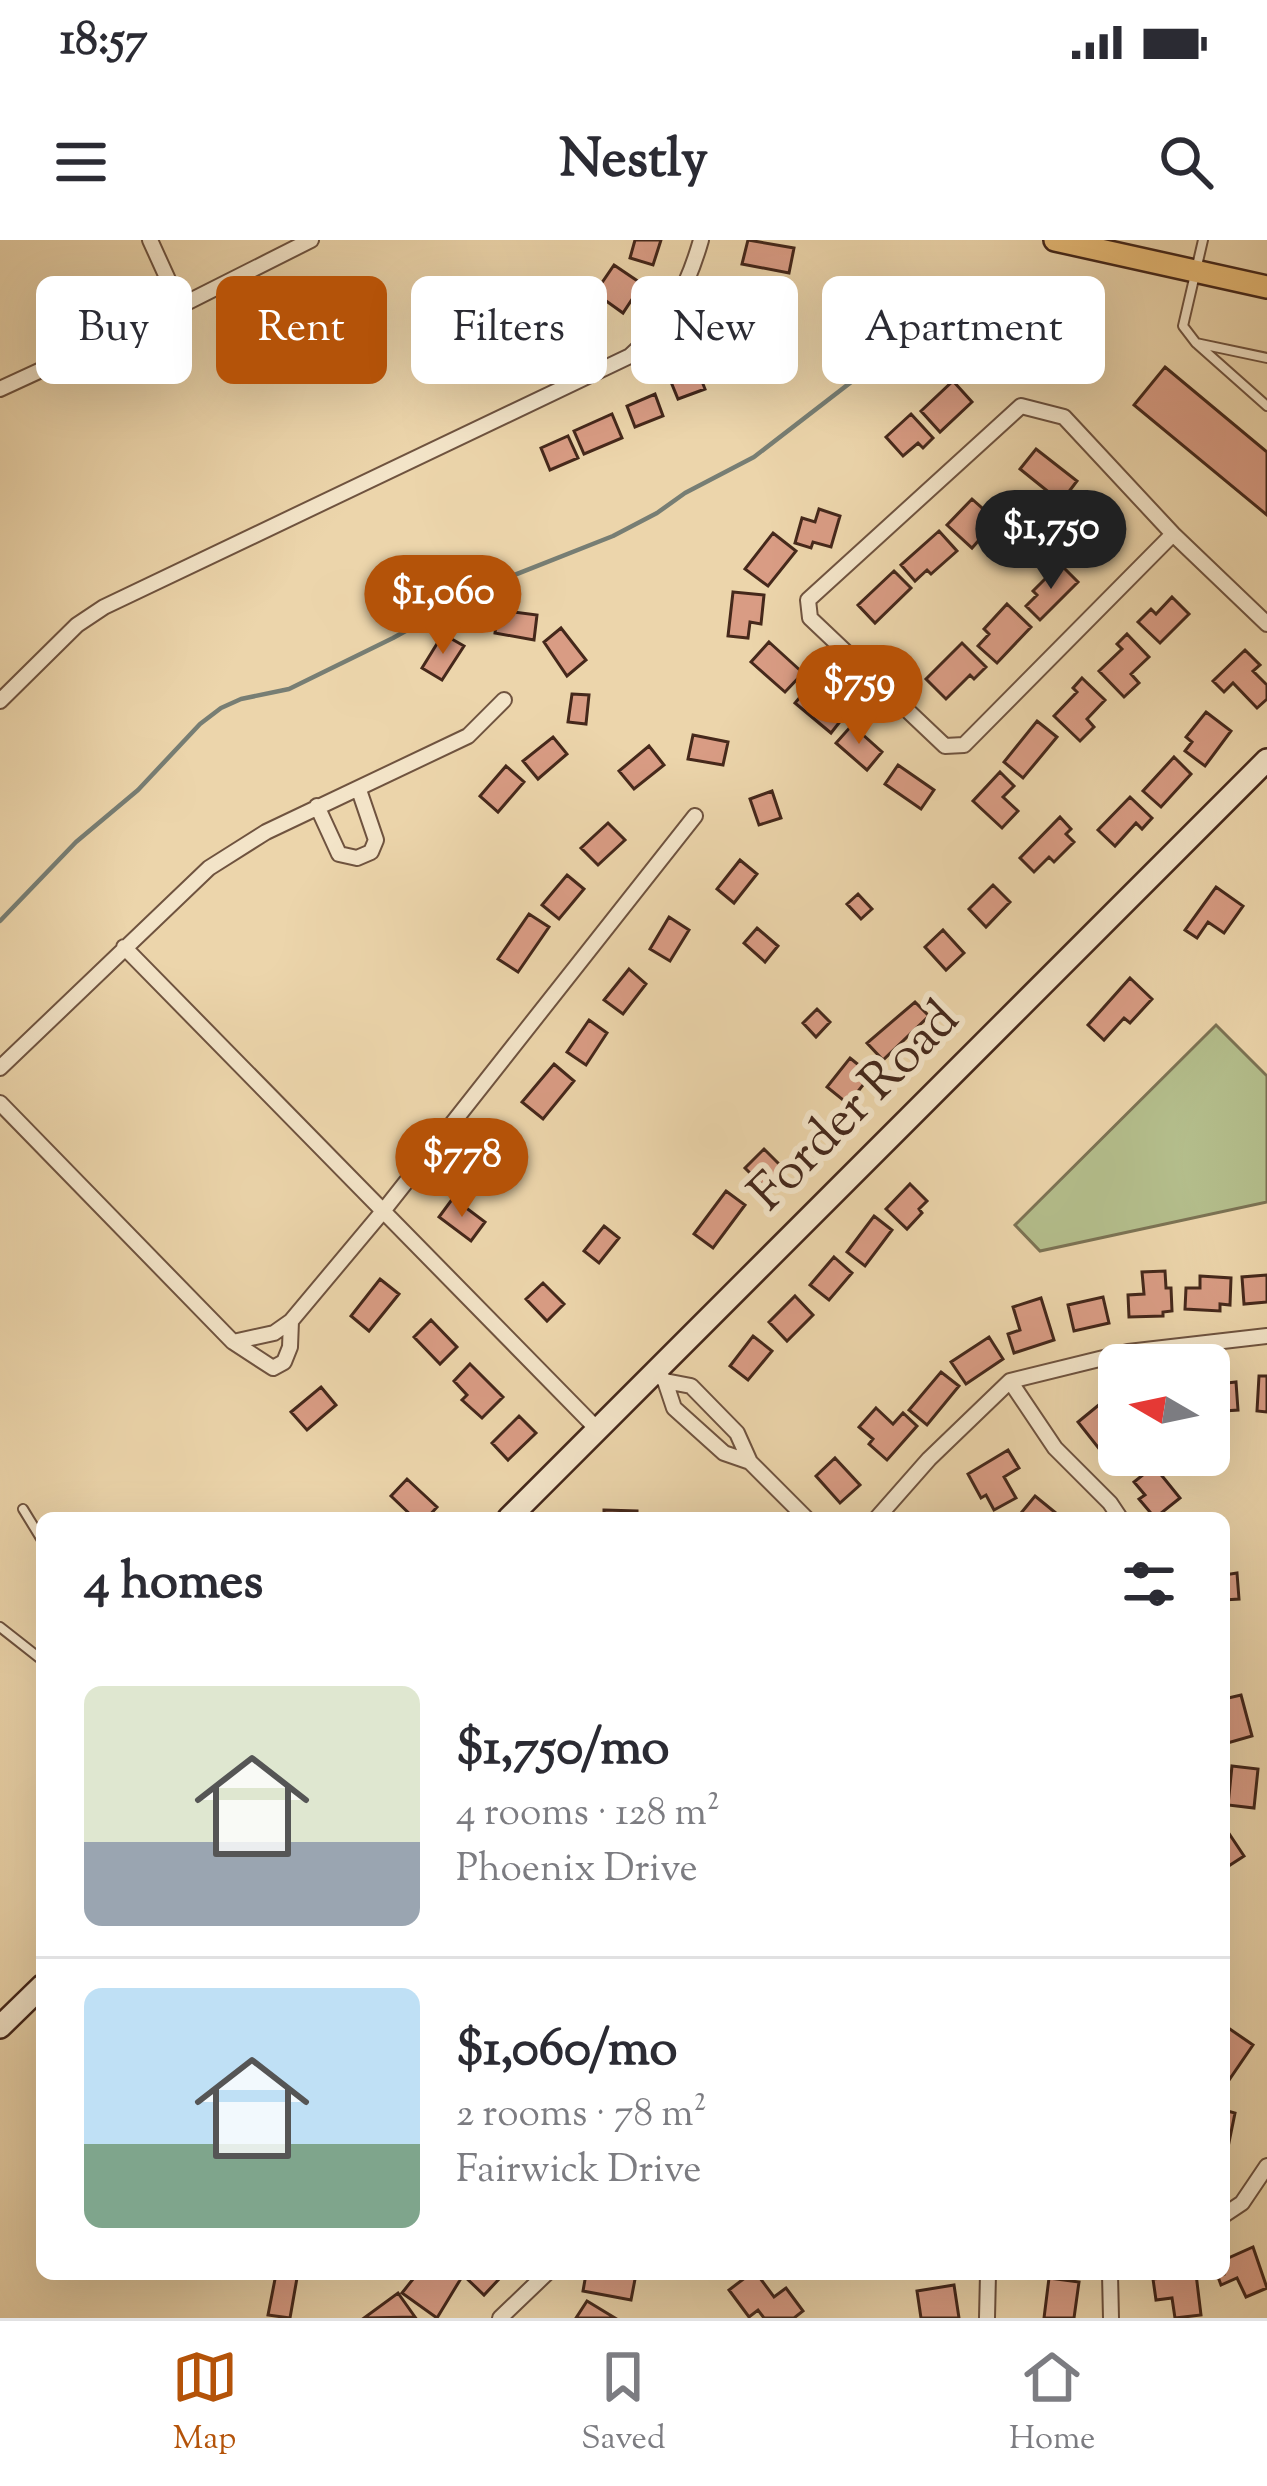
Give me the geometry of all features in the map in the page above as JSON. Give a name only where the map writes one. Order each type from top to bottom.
[{"type":"main road","points":[[1055,240],[1267,287]]},
{"type":"main road","name":"Forder Road","points":[[515,1512],[660,1376],[1267,760]]},
{"type":"main road","points":[[0,2027],[36,1992]]},
{"type":"street","points":[[150,240],[166,276]]},
{"type":"street","points":[[192,300],[311,240]]},
{"type":"street","points":[[0,701],[77,625],[104,607],[629,356],[675,310],[701,240]]},
{"type":"street","points":[[0,389],[36,372]]},
{"type":"street","points":[[1173,535],[964,745],[945,746],[810,618],[808,600],[1021,406],[1064,417],[1173,535],[1267,624]]},
{"type":"street","points":[[0,1068],[209,868],[317,806],[468,736],[504,700]]},
{"type":"street","points":[[317,806],[339,854],[357,858],[371,852],[376,840],[359,790]]},
{"type":"street","points":[[233,1342],[274,1333],[291,1321],[694,816]]},
{"type":"street","points":[[124,946],[598,1430]]},
{"type":"street","points":[[0,1103],[233,1342],[273,1368],[284,1362],[291,1321]]},
{"type":"street","points":[[882,1512],[1010,1381],[1128,1352],[1267,1336]]},
{"type":"street","points":[[660,1376],[691,1386],[737,1433],[750,1462],[800,1512]]},
{"type":"street","points":[[660,1376],[674,1408],[724,1453],[750,1462]]},
{"type":"street","points":[[1010,1381],[1055,1448],[1116,1512]]},
{"type":"street","points":[[1230,2211],[1242,2203],[1267,2166]]},
{"type":"street","points":[[500,2318],[540,2280]]},
{"type":"street","points":[[987,2318],[988,2280]]},
{"type":"street","points":[[1110,2280],[1111,2318]]},
{"type":"lane","points":[[1203,240],[1183,326],[1267,406]]},
{"type":"lane","points":[[1196,343],[1267,358]]},
{"type":"lane","points":[[23,1509],[36,1530]]},
{"type":"lane","points":[[0,1627],[36,1655]]},
{"type":"green space","points":[[1216,1025],[1267,1076],[1267,1202],[1040,1251],[1015,1225]]},
{"type":"building","points":[[635,240],[661,240],[653,265],[630,258]]},
{"type":"building","points":[[748,240],[794,248],[789,273],[742,264]]},
{"type":"building","points":[[614,265],[631,277],[631,301],[623,313],[607,302],[607,276]]},
{"type":"building","points":[[1165,367],[1267,452],[1267,515],[1134,405]]},
{"type":"building","points":[[672,384],[703,384],[705,389],[678,399]]},
{"type":"building","points":[[950,384],[956,384],[972,402],[940,432],[921,411]]},
{"type":"building","points":[[655,394],[663,416],[635,427],[627,406]]},
{"type":"building","points":[[612,414],[622,438],[584,454],[574,431]]},
{"type":"building","points":[[911,414],[933,438],[903,456],[886,437]]},
{"type":"building","points":[[568,436],[578,458],[550,470],[541,448]]},
{"type":"building","points":[[1036,449],[1077,481],[1061,502],[1020,469]]},
{"type":"building","points":[[972,499],[990,515],[980,526],[986,532],[972,548],[947,525]]},
{"type":"building","points":[[1092,501],[1124,533],[1107,549],[1076,517]]},
{"type":"building","points":[[819,509],[840,516],[831,547],[795,543],[802,518],[815,522]]},
{"type":"building","points":[[939,531],[957,551],[931,574],[927,570],[915,581],[901,565]]},
{"type":"building","points":[[773,533],[796,551],[768,586],[745,569]]},
{"type":"building","points":[[1060,564],[1078,582],[1040,620],[1026,606],[1037,595],[1033,591]]},
{"type":"building","points":[[894,571],[911,588],[875,623],[858,605]]},
{"type":"building","points":[[733,592],[764,595],[761,624],[750,622],[748,638],[728,636]]},
{"type":"building","points":[[1172,597],[1189,614],[1160,643],[1138,622],[1151,609],[1156,614]]},
{"type":"building","points":[[1007,604],[1031,627],[997,663],[978,646],[989,634],[984,629]]},
{"type":"building","points":[[498,610],[537,615],[534,640],[495,633]]},
{"type":"building","points":[[561,628],[586,660],[567,676],[544,642]]},
{"type":"building","points":[[443,634],[464,646],[442,680],[422,668]]},
{"type":"building","points":[[1127,634],[1149,657],[1131,674],[1139,683],[1124,697],[1099,671],[1122,649],[1117,644]]},
{"type":"building","points":[[769,642],[803,673],[785,692],[751,662]]},
{"type":"building","points":[[962,643],[986,667],[974,679],[970,675],[946,699],[926,679]]},
{"type":"building","points":[[1245,650],[1260,665],[1253,671],[1267,685],[1267,699],[1257,708],[1233,683],[1224,692],[1213,681]]},
{"type":"building","points":[[816,678],[828,688],[823,695],[846,714],[831,733],[795,703]]},
{"type":"building","points":[[1082,678],[1105,700],[1087,719],[1094,727],[1080,741],[1054,716],[1077,692],[1073,688]]},
{"type":"building","points":[[572,694],[589,695],[586,724],[568,722]]},
{"type":"building","points":[[1206,712],[1231,731],[1205,766],[1185,751],[1192,742],[1186,737]]},
{"type":"building","points":[[1037,721],[1057,737],[1023,778],[1004,762]]},
{"type":"building","points":[[852,725],[882,752],[867,770],[836,743]]},
{"type":"building","points":[[693,735],[728,742],[723,765],[688,759]]},
{"type":"building","points":[[553,737],[567,754],[538,779],[523,761]]},
{"type":"building","points":[[649,746],[664,765],[634,789],[619,771]]},
{"type":"building","points":[[1174,757],[1191,774],[1161,807],[1143,791]]},
{"type":"building","points":[[898,765],[934,790],[921,809],[885,784]]},
{"type":"building","points":[[506,766],[524,782],[498,812],[480,796]]},
{"type":"building","points":[[1000,772],[1014,786],[1003,797],[1018,811],[1002,828],[973,801]]},
{"type":"building","points":[[772,791],[781,818],[759,825],[750,799]]},
{"type":"building","points":[[1130,797],[1152,818],[1142,829],[1136,823],[1115,846],[1098,830]]},
{"type":"building","points":[[1060,817],[1071,829],[1066,834],[1074,842],[1054,862],[1049,857],[1034,872],[1020,858]]},
{"type":"building","points":[[608,823],[625,840],[598,865],[581,848]]},
{"type":"building","points":[[740,860],[757,874],[734,903],[717,889]]},
{"type":"building","points":[[567,875],[584,889],[559,919],[542,905]]},
{"type":"building","points":[[993,885],[1010,902],[986,927],[969,909]]},
{"type":"building","points":[[1216,887],[1243,906],[1224,933],[1208,922],[1197,938],[1185,930]]},
{"type":"building","points":[[858,894],[872,909],[861,919],[847,904]]},
{"type":"building","points":[[529,914],[549,927],[518,972],[498,959]]},
{"type":"building","points":[[669,917],[689,930],[670,961],[650,949]]},
{"type":"building","points":[[757,928],[778,946],[765,962],[744,943]]},
{"type":"building","points":[[943,930],[964,953],[946,970],[925,947]]},
{"type":"building","points":[[629,969],[646,984],[623,1014],[604,1000]]},
{"type":"building","points":[[1130,978],[1152,999],[1130,1023],[1124,1018],[1104,1040],[1088,1025]]},
{"type":"building","points":[[915,1002],[929,1016],[883,1060],[867,1043]]},
{"type":"building","points":[[817,1009],[830,1022],[816,1037],[803,1023]]},
{"type":"building","points":[[589,1020],[607,1033],[586,1065],[567,1052]]},
{"type":"building","points":[[850,1058],[871,1075],[848,1104],[827,1087]]},
{"type":"building","points":[[554,1064],[574,1081],[543,1119],[522,1102]]},
{"type":"building","points":[[503,1130],[522,1143],[501,1174],[482,1161]]},
{"type":"building","points":[[764,1149],[783,1168],[764,1187],[745,1168]]},
{"type":"building","points":[[910,1184],[927,1201],[907,1229],[886,1209]]},
{"type":"building","points":[[726,1191],[745,1205],[713,1248],[694,1234]]},
{"type":"building","points":[[453,1198],[485,1222],[471,1241],[439,1217]]},
{"type":"building","points":[[874,1216],[892,1230],[865,1266],[847,1252]]},
{"type":"building","points":[[604,1226],[619,1238],[599,1263],[584,1251]]},
{"type":"building","points":[[834,1257],[852,1273],[829,1300],[810,1285]]},
{"type":"building","points":[[1165,1271],[1172,1311],[1163,1316],[1129,1317],[1128,1295],[1144,1294],[1142,1272]]},
{"type":"building","points":[[1267,1275],[1267,1302],[1244,1304],[1242,1277]]},
{"type":"building","points":[[1200,1276],[1231,1278],[1230,1305],[1220,1304],[1220,1311],[1185,1309],[1186,1288],[1200,1288]]},
{"type":"building","points":[[380,1279],[399,1294],[369,1331],[351,1316]]},
{"type":"building","points":[[543,1283],[564,1304],[547,1321],[526,1299]]},
{"type":"building","points":[[795,1296],[813,1315],[787,1341],[769,1322]]},
{"type":"building","points":[[1103,1297],[1109,1323],[1074,1331],[1068,1305]]},
{"type":"building","points":[[1041,1298],[1054,1340],[1014,1353],[1008,1334],[1020,1330],[1013,1307]]},
{"type":"building","points":[[431,1320],[457,1347],[440,1364],[414,1337]]},
{"type":"building","points":[[753,1336],[772,1351],[748,1380],[730,1366]]},
{"type":"building","points":[[989,1337],[1003,1359],[966,1384],[951,1362]]},
{"type":"building","points":[[470,1364],[503,1397],[482,1418],[462,1400],[467,1395],[454,1381]]},
{"type":"building","points":[[941,1372],[959,1386],[927,1425],[909,1410]]},
{"type":"building","points":[[1259,1376],[1267,1376],[1267,1412],[1257,1411]]},
{"type":"building","points":[[1236,1382],[1238,1410],[1230,1411],[1230,1383]]},
{"type":"building","points":[[321,1387],[336,1405],[307,1430],[291,1412]]},
{"type":"building","points":[[1098,1406],[1098,1447],[1078,1422]]},
{"type":"building","points":[[876,1408],[893,1424],[903,1413],[917,1426],[887,1460],[859,1427]]},
{"type":"building","points":[[519,1416],[536,1433],[508,1460],[492,1443]]},
{"type":"building","points":[[1008,1450],[1019,1468],[1004,1477],[1016,1498],[994,1510],[968,1474]]},
{"type":"building","points":[[835,1458],[860,1485],[840,1503],[816,1476]]},
{"type":"building","points":[[1142,1476],[1162,1476],[1180,1498],[1162,1512],[1150,1512],[1139,1499],[1145,1495],[1134,1482]]},
{"type":"building","points":[[407,1479],[437,1507],[432,1512],[408,1512],[391,1496]]},
{"type":"building","points":[[1035,1496],[1055,1512],[1022,1512]]},
{"type":"building","points":[[1237,1573],[1239,1599],[1230,1600],[1230,1574]]},
{"type":"building","points":[[1241,1695],[1252,1736],[1230,1742],[1230,1698]]},
{"type":"building","points":[[1232,1766],[1258,1769],[1254,1808],[1230,1805]]},
{"type":"building","points":[[1230,1835],[1244,1856],[1230,1865]]},
{"type":"building","points":[[1230,2029],[1253,2045],[1230,2079]]},
{"type":"building","points":[[1253,2247],[1267,2288],[1246,2297],[1237,2278],[1221,2285],[1219,2280],[1230,2280],[1230,2257]]},
{"type":"building","points":[[275,2280],[297,2280],[290,2318],[268,2315]]},
{"type":"building","points":[[412,2280],[460,2280],[437,2318],[402,2293]]},
{"type":"building","points":[[468,2280],[498,2280],[484,2295]]},
{"type":"building","points":[[585,2280],[635,2280],[631,2300],[583,2291]]},
{"type":"building","points":[[742,2280],[761,2280],[774,2297],[786,2288],[803,2311],[794,2318],[764,2318],[758,2310],[749,2317],[729,2290]]},
{"type":"building","points":[[1049,2280],[1079,2282],[1074,2318],[1044,2318]]},
{"type":"building","points":[[1153,2280],[1197,2280],[1201,2315],[1175,2318],[1172,2298],[1156,2300]]},
{"type":"building","points":[[954,2285],[959,2318],[921,2318],[917,2291]]},
{"type":"building","points":[[398,2293],[415,2317],[364,2318]]},
{"type":"building","points":[[587,2301],[615,2318],[576,2318]]},
{"type":"waterway","points":[[0,921],[76,842],[138,790],[221,708],[289,689],[489,585],[613,536],[754,457],[849,384]]}]
